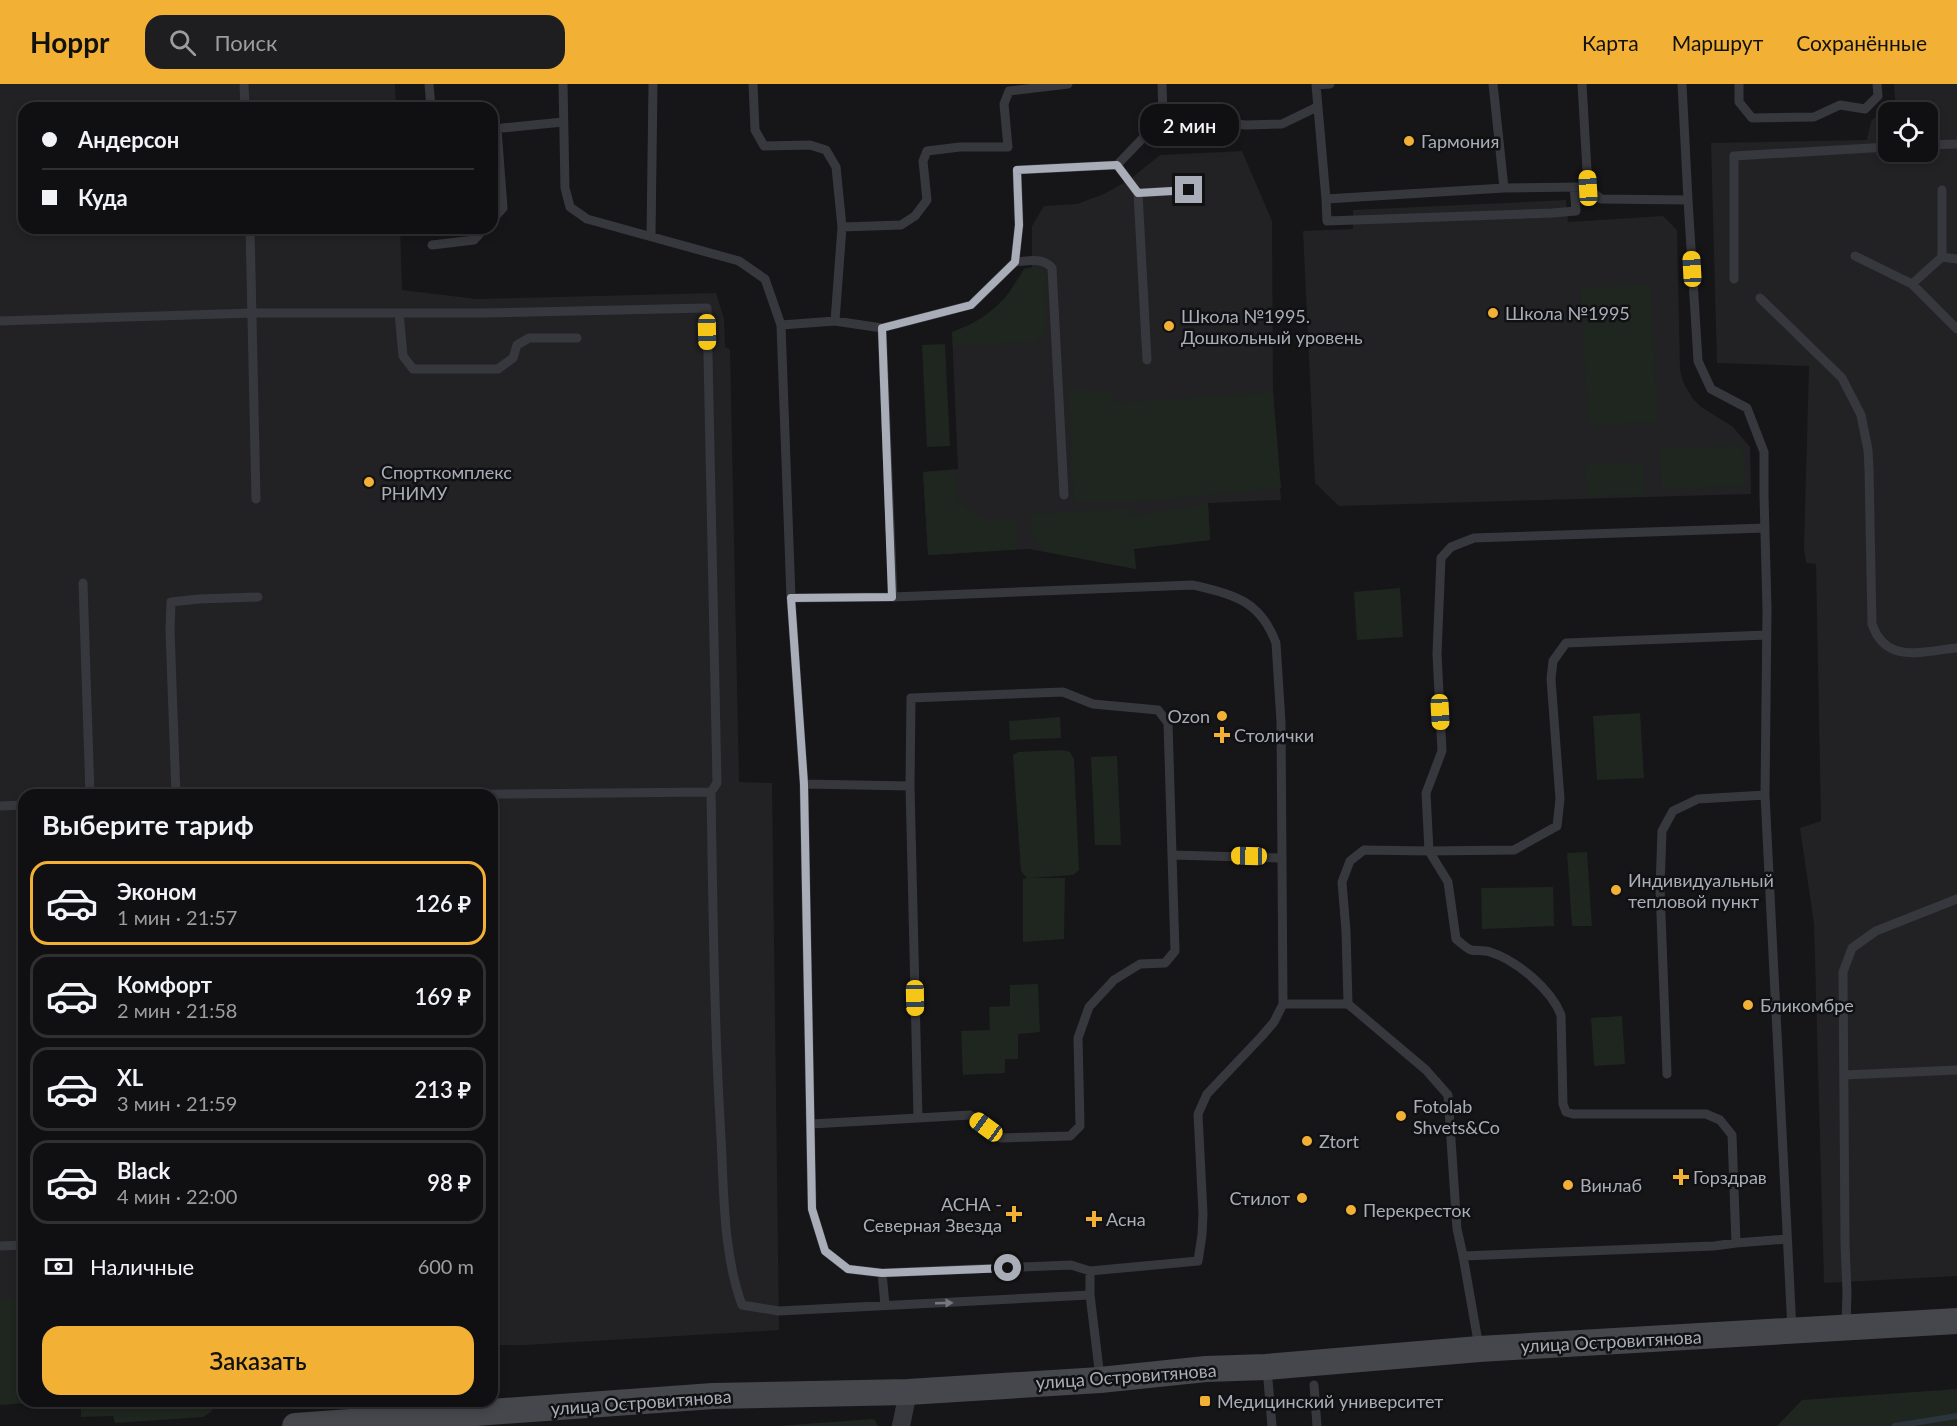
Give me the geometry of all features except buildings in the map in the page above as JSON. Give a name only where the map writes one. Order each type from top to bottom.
[{"type":"main road","name":"улица Островитянова","points":[[295,1426],[539,1413],[713,1396],[908,1392],[1100,1380],[1479,1349],[1957,1321]]},
{"type":"street","points":[[901,1426],[908,1392]]},
{"type":"lane","points":[[244,84],[245,102]]},
{"type":"lane","points":[[429,84],[430,102]]},
{"type":"lane","points":[[563,84],[565,188],[570,207],[587,219],[739,261],[765,279],[781,325],[791,598],[804,784],[812,1209],[825,1251],[848,1269],[882,1273],[1071,1265],[1090,1271],[1198,1261],[1203,1214],[1198,1114],[1207,1094],[1262,1038],[1274,1022],[1283,1004],[1281,722],[1276,643],[1273,633],[1260,613],[1234,595],[1193,585],[892,597],[791,598]]},
{"type":"lane","points":[[651,236],[653,84]]},
{"type":"lane","points":[[753,84],[755,130],[764,146],[810,146],[826,150],[836,167],[842,227],[835,321]]},
{"type":"lane","points":[[842,227],[901,225],[915,216],[927,200],[922,161],[927,151],[960,147],[1008,147],[1004,104],[1009,91],[1068,84]]},
{"type":"lane","points":[[781,325],[835,321],[882,328],[971,305],[1015,262],[1019,225],[1017,170],[1117,165],[1163,117],[1162,84]]},
{"type":"lane","points":[[1330,84],[1316,85],[1322,132],[1327,221],[1576,211],[1574,187]]},
{"type":"lane","points":[[1493,84],[1504,188]]},
{"type":"lane","points":[[1582,84],[1588,188]]},
{"type":"lane","points":[[1682,84],[1698,361],[1711,389],[1747,408],[1764,452],[1767,635],[1765,795],[1792,1330]]},
{"type":"lane","points":[[1739,84],[1739,102],[1752,118],[1814,117],[1840,105],[1865,109],[1878,96],[1877,84]]},
{"type":"lane","points":[[1163,117],[1246,125],[1282,124],[1317,107]]},
{"type":"lane","points":[[498,129],[563,122]]},
{"type":"lane","points":[[1938,145],[1957,144]]},
{"type":"lane","points":[[1734,279],[1734,156],[1878,148]]},
{"type":"lane","points":[[498,164],[503,207],[498,213]]},
{"type":"lane","points":[[1117,165],[1138,193],[1147,360]]},
{"type":"lane","points":[[1326,199],[1504,188],[1574,187],[1588,188],[1601,199],[1688,200]]},
{"type":"lane","points":[[1138,193],[1189,190]]},
{"type":"lane","points":[[1942,190],[1942,257]]},
{"type":"lane","points":[[250,234],[256,499]]},
{"type":"lane","points":[[432,245],[474,240],[480,234]]},
{"type":"lane","points":[[1856,256],[1912,284],[1957,329]]},
{"type":"lane","points":[[1912,284],[1942,257],[1957,258]]},
{"type":"lane","points":[[1015,262],[1043,261],[1052,268],[1064,495]]},
{"type":"lane","points":[[1760,298],[1842,378],[1861,415],[1868,450],[1872,624],[1876,634],[1883,643],[1902,654],[1957,648]]},
{"type":"lane","points":[[0,321],[253,313],[707,308],[717,783],[711,792],[715,1050],[725,1210],[735,1284],[742,1305],[779,1311],[1090,1296]]},
{"type":"lane","points":[[399,313],[403,356],[413,369],[498,369],[513,358],[517,345],[528,339],[577,338]]},
{"type":"lane","points":[[882,328],[892,597]]},
{"type":"lane","points":[[1736,1242],[1732,1135],[1720,1120],[1706,1114],[1573,1114],[1566,1112],[1563,1104],[1561,1015],[1556,1004],[1533,979],[1507,959],[1488,951],[1470,950],[1456,939],[1449,882],[1429,851],[1426,793],[1442,752],[1437,654],[1441,558],[1451,547],[1474,538],[1765,528]]},
{"type":"lane","points":[[83,583],[90,789]]},
{"type":"lane","points":[[176,789],[171,602],[258,597]]},
{"type":"lane","points":[[1348,1004],[1342,882],[1350,861],[1365,850],[1514,850],[1557,826],[1560,799],[1551,679],[1553,661],[1566,643],[1767,635]]},
{"type":"lane","points":[[811,1124],[918,1118],[970,1115],[1001,1138],[1070,1136],[1080,1126],[1078,1038],[1089,1006],[1114,980],[1140,964],[1165,963],[1175,951],[1168,723],[1158,710],[1093,704],[1063,692],[911,698],[910,786],[918,1118]]},
{"type":"lane","points":[[804,784],[910,786]]},
{"type":"lane","points":[[498,794],[711,792]]},
{"type":"lane","points":[[1667,1074],[1660,888],[1662,831],[1673,811],[1698,799],[1765,795]]},
{"type":"lane","points":[[0,806],[18,805]]},
{"type":"lane","points":[[1172,855],[1281,858]]},
{"type":"lane","points":[[1845,1327],[1847,1293],[1843,972],[1852,948],[1876,931],[1957,899]]},
{"type":"lane","points":[[1283,1004],[1348,1004],[1426,1070],[1448,1095],[1456,1229],[1479,1349]]},
{"type":"lane","points":[[1844,1075],[1957,1070]]},
{"type":"lane","points":[[1463,1256],[1714,1246],[1736,1242],[1787,1239]]},
{"type":"lane","points":[[0,1246],[18,1245]]},
{"type":"lane","points":[[1090,1271],[1090,1296],[1100,1380]]},
{"type":"lane","points":[[882,1273],[885,1305]]},
{"type":"lane","points":[[1266,1367],[1272,1426]]},
{"type":"lane","points":[[1314,1385],[1317,1426]]},
{"type":"shaded area","points":[[0,84],[395,84],[396,102],[18,102],[18,234],[400,234],[402,290],[477,299],[716,293],[724,319],[725,347],[730,349],[739,782],[772,783],[779,1330],[498,1345],[498,789],[18,789],[18,1379],[0,1380]]},
{"type":"shaded area","points":[[1894,84],[1957,84],[1957,1276],[1824,1283],[1814,924],[1800,828],[1821,821],[1816,564],[1806,563],[1804,548],[1809,366],[1717,363],[1711,143],[1867,140],[1871,121],[1878,115],[1878,162],[1938,162],[1938,102],[1893,102],[1895,100]]},
{"type":"shaded area","points":[[1242,151],[1272,221],[1273,392],[1281,500],[1208,503],[1210,540],[1134,549],[1136,569],[1029,549],[928,555],[923,472],[958,469],[952,332],[988,314],[1006,297],[1024,269],[1032,267],[1032,226],[1044,206],[1077,204],[1104,194],[1129,180],[1160,155]]},
{"type":"shaded area","name":"Школа №1995","points":[[1566,200],[1568,222],[1663,216],[1677,230],[1680,370],[1683,382],[1700,406],[1733,427],[1750,447],[1751,494],[1339,506],[1315,483],[1303,231],[1353,229],[1353,210]]},
{"type":"shaded area","points":[[1036,267],[1045,272],[1047,328],[1045,333],[1033,342],[953,346],[952,332],[975,322],[995,308],[1011,290],[1024,269]]},
{"type":"shaded area","points":[[1651,284],[1657,422],[1588,426],[1581,288]]},
{"type":"shaded area","points":[[945,344],[950,446],[927,447],[922,345]]},
{"type":"shaded area","points":[[1069,389],[1113,391],[1115,403],[1273,392],[1281,488],[1127,503],[1074,502]]},
{"type":"shaded area","points":[[1743,445],[1745,486],[1662,489],[1660,449]]},
{"type":"shaded area","points":[[1643,462],[1644,494],[1587,496],[1585,464]]},
{"type":"shaded area","points":[[955,470],[957,500],[986,521],[1015,519],[1017,549],[928,555],[923,472]]},
{"type":"shaded area","points":[[1208,503],[1210,540],[1134,549],[1136,569],[1046,552],[1031,535],[1030,514],[1128,509],[1129,516]]},
{"type":"shaded area","points":[[1400,588],[1403,637],[1357,640],[1354,592]]},
{"type":"shaded area","points":[[1640,713],[1644,778],[1597,780],[1593,716]]},
{"type":"shaded area","points":[[1060,717],[1061,738],[1010,740],[1009,721]]},
{"type":"shaded area","points":[[1062,750],[1070,752],[1074,759],[1079,870],[1073,875],[1030,878],[1065,878],[1064,939],[1023,942],[1023,879],[1027,878],[1021,871],[1013,755],[1018,752]]},
{"type":"shaded area","points":[[1117,756],[1121,845],[1095,845],[1091,757]]},
{"type":"shaded area","points":[[1587,852],[1592,926],[1572,926],[1567,853]]},
{"type":"shaded area","points":[[1553,887],[1554,926],[1482,929],[1481,888]]},
{"type":"shaded area","points":[[1038,984],[1040,1032],[1018,1034],[1018,1059],[1005,1059],[1005,1073],[963,1075],[961,1031],[990,1030],[989,1007],[1010,1006],[1010,985]]},
{"type":"shaded area","points":[[1622,1016],[1625,1064],[1594,1066],[1591,1018]]},
{"type":"shaded area","points":[[18,1299],[18,1404],[0,1405],[0,1300]]},
{"type":"shaded area","points":[[1957,1389],[1957,1426],[1777,1426],[1802,1400]]},
{"type":"shaded area","points":[[214,1407],[203,1417],[115,1423],[113,1416],[81,1417],[81,1409]]},
{"type":"shaded area","points":[[874,1419],[878,1426],[777,1426]]},
{"type":"waterway","points":[[1895,1426],[1957,1416]]},
{"type":"place","name":"Гармония","points":[[1409,141]]},
{"type":"place","name":"Школа №1995","points":[[1493,313]]},
{"type":"place","name":"Школа №1995. Дошкольный уровень","points":[[1169,326]]},
{"type":"place","name":"Спорткомплекс РНИМУ","points":[[369,482]]},
{"type":"place","name":"Ozon","points":[[1222,716]]},
{"type":"place","name":"Столички","points":[[1222,735]]},
{"type":"place","name":"Индивидуальный тепловой пункт","points":[[1616,890]]},
{"type":"place","name":"Бликомбре","points":[[1748,1005]]},
{"type":"place","name":"Fotolab Shvets&Co","points":[[1401,1116]]},
{"type":"place","name":"Ztort","points":[[1307,1141]]},
{"type":"place","name":"Горздрав","points":[[1681,1177]]},
{"type":"place","name":"Винлаб","points":[[1568,1185]]},
{"type":"place","name":"Стилот","points":[[1302,1198]]},
{"type":"place","name":"Перекресток","points":[[1351,1210]]},
{"type":"place","name":"АСНА - Северная Звезда","points":[[1014,1214]]},
{"type":"place","name":"Асна","points":[[1094,1219]]},
{"type":"place","name":"Медицинский университет","points":[[1205,1401]]},
{"type":"route","points":[[1008,1268],[882,1273],[848,1269],[825,1251],[812,1209],[804,784],[791,598],[892,597],[882,328],[971,305],[1015,262],[1019,225],[1017,170],[1117,165],[1138,193],[1189,190]]}]
